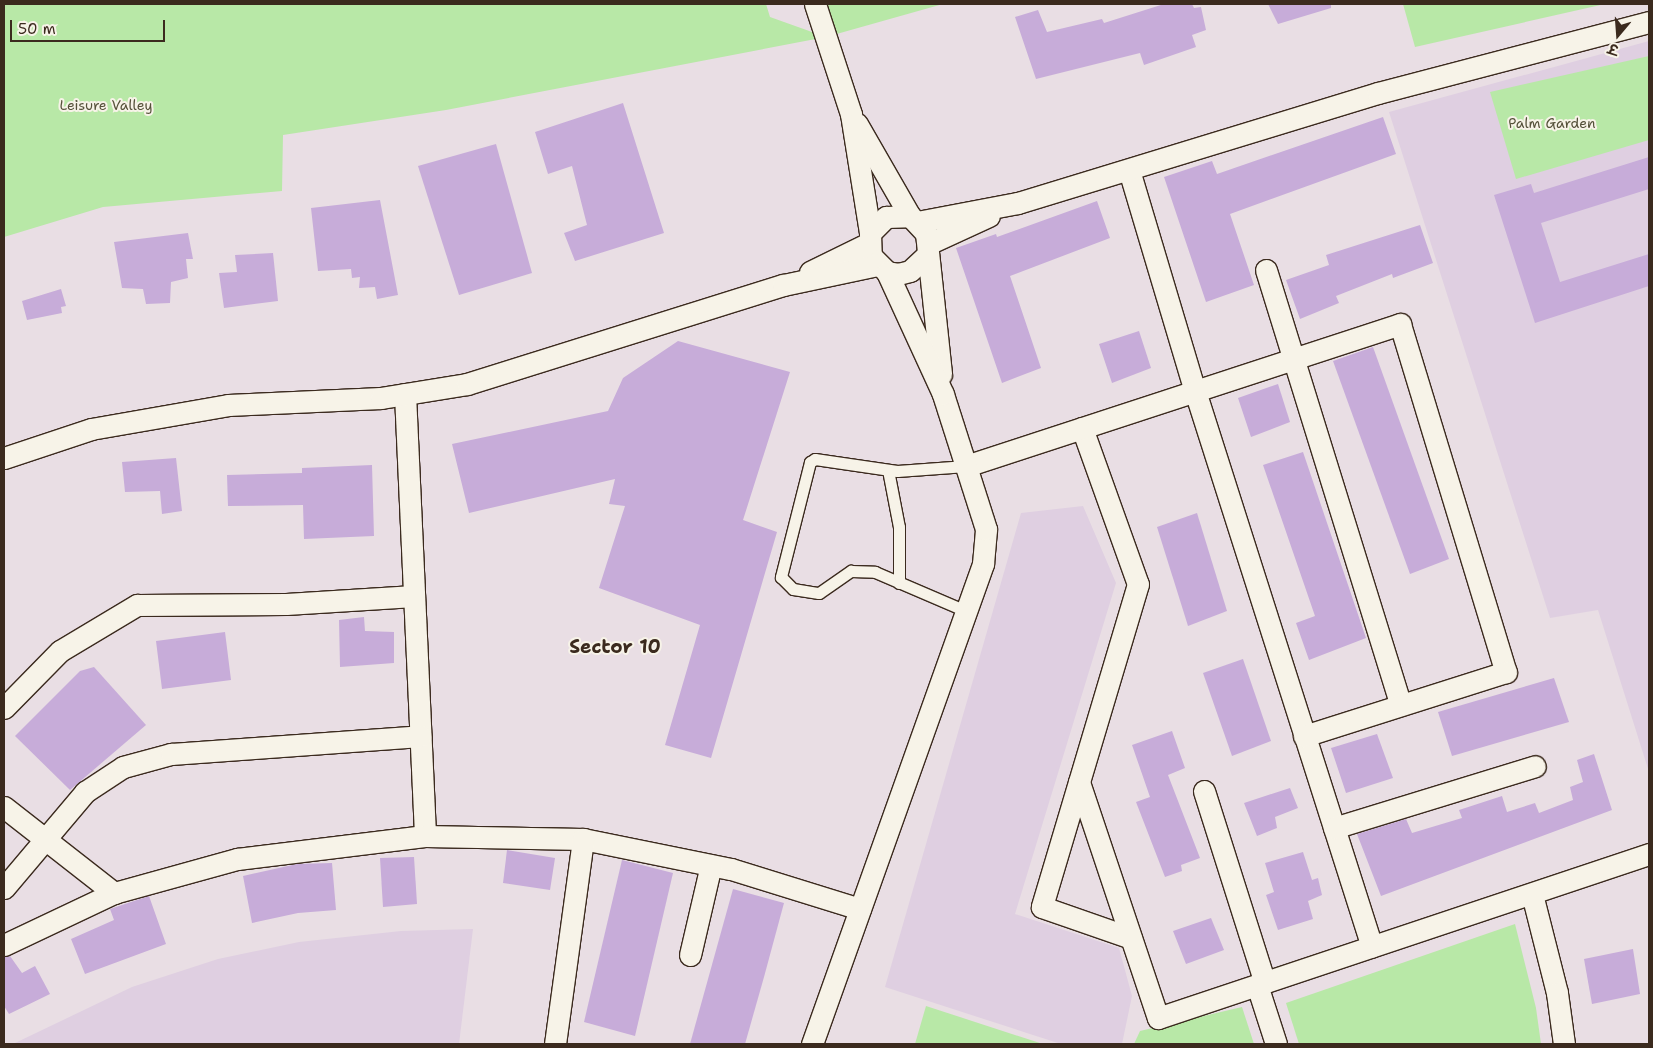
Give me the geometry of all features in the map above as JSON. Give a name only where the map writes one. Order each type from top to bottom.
[{"type":"street","points":[[812,1044],[983,564],[986,529],[944,394],[882,269],[871,256],[870,238],[851,114],[815,4]]},
{"type":"street","points":[[783,285],[870,238],[886,217],[914,219],[1018,203],[1378,93],[1649,22]]},
{"type":"street","points":[[851,114],[914,219],[926,232],[944,394]]},
{"type":"street","points":[[1129,170],[1195,391],[1372,947]]},
{"type":"street","points":[[4,458],[91,429],[228,405],[381,398],[467,384],[783,285],[882,269],[910,271],[927,250],[1018,203]]},
{"type":"street","points":[[1266,270],[1401,705]]},
{"type":"street","points":[[966,466],[1400,324],[1506,672],[1304,736]]},
{"type":"street","points":[[405,394],[425,836]]},
{"type":"street","points":[[1082,428],[1138,584],[1042,907],[1131,938]]},
{"type":"street","points":[[4,708],[60,651],[137,605],[286,604],[414,596]]},
{"type":"street","points":[[4,888],[85,792],[123,768],[171,754],[420,736]]},
{"type":"street","points":[[1334,828],[1535,766]]},
{"type":"street","points":[[1079,782],[1158,1018],[1649,854]]},
{"type":"street","points":[[1204,791],[1261,984],[1276,1044]]},
{"type":"street","points":[[4,807],[114,894]]},
{"type":"street","points":[[4,946],[114,894],[237,859],[425,836],[583,839],[711,865],[860,909]]},
{"type":"street","points":[[555,1044],[583,839]]},
{"type":"street","points":[[690,955],[711,865]]},
{"type":"street","points":[[1532,894],[1557,993],[1564,1044]]},
{"type":"lane","points":[[966,466],[888,470],[815,459],[810,462],[781,577],[793,589],[819,593],[851,571],[882,574],[966,611]]},
{"type":"lane","points":[[888,470],[900,527],[899,583]]},
{"type":"shaded area","points":[[1649,41],[1649,772],[1598,610],[1550,618],[1389,112]]},
{"type":"shaded area","points":[[1083,506],[1116,583],[1015,914],[1119,948],[1132,996],[1122,1044],[1061,1044],[885,987],[1021,513]]},
{"type":"shaded area","points":[[473,929],[459,1044],[13,1044],[132,987],[218,959],[299,942],[401,931]]},
{"type":"green space","name":"Leisure Valley","points":[[4,4],[766,4],[770,17],[826,37],[446,110],[283,135],[282,191],[103,207],[4,237]]},
{"type":"green space","points":[[817,4],[943,4],[826,37]]},
{"type":"green space","points":[[1403,4],[1605,4],[1415,47]]},
{"type":"green space","name":"Palm Garden","points":[[1649,56],[1649,140],[1516,179],[1490,92]]},
{"type":"green space","points":[[1515,924],[1536,1008],[1541,1044],[1299,1044],[1286,1003]]},
{"type":"green space","points":[[926,1006],[1043,1044],[915,1044]]},
{"type":"green space","points":[[1242,1007],[1254,1044],[1134,1044],[1140,1031]]},
{"type":"building","points":[[1164,4],[1192,4],[1194,8],[1201,7],[1206,30],[1192,35],[1196,47],[1144,65],[1140,53],[1036,79],[1015,17],[1038,10],[1047,32],[1102,19],[1104,23]]},
{"type":"building","points":[[1268,4],[1331,4],[1331,8],[1278,24]]},
{"type":"building","points":[[623,103],[664,233],[575,261],[564,233],[587,225],[572,166],[548,174],[535,132]]},
{"type":"building","points":[[1383,117],[1396,154],[1230,214],[1254,285],[1206,302],[1164,177],[1212,161],[1217,174]]},
{"type":"building","points":[[496,144],[532,273],[459,295],[418,166]]},
{"type":"building","points":[[1649,157],[1649,189],[1541,223],[1560,282],[1649,254],[1649,286],[1535,323],[1494,195],[1531,184],[1534,193]]},
{"type":"building","points":[[380,200],[398,295],[377,299],[375,287],[359,288],[360,277],[352,278],[351,269],[318,271],[311,208]]},
{"type":"building","points":[[1097,201],[1110,238],[1010,276],[1041,368],[1002,383],[956,248],[996,234],[997,237]]},
{"type":"building","points":[[1420,225],[1433,263],[1393,278],[1392,274],[1336,296],[1339,303],[1300,319],[1286,280],[1329,265],[1326,255]]},
{"type":"building","points":[[188,233],[193,259],[186,259],[188,278],[171,282],[170,303],[146,304],[143,289],[122,288],[114,242]]},
{"type":"building","points":[[273,253],[278,301],[224,308],[219,273],[237,272],[235,255]]},
{"type":"building","points":[[61,289],[66,306],[61,307],[62,313],[27,320],[22,301]]},
{"type":"building","points":[[1139,331],[1151,368],[1112,383],[1099,344]]},
{"type":"building","points":[[678,341],[790,372],[743,520],[777,532],[711,758],[665,745],[700,625],[599,588],[625,506],[609,504],[615,479],[469,513],[452,444],[608,411],[623,378]]},
{"type":"building","points":[[1373,347],[1449,559],[1410,574],[1333,361]]},
{"type":"building","points":[[1278,384],[1290,422],[1251,437],[1238,398]]},
{"type":"building","points":[[1303,452],[1366,638],[1309,660],[1296,623],[1315,616],[1263,465]]},
{"type":"building","points":[[176,458],[182,511],[162,514],[160,491],[125,492],[122,462]]},
{"type":"building","points":[[372,465],[374,536],[304,539],[303,505],[228,506],[227,475],[302,473],[302,468]]},
{"type":"building","points":[[1197,513],[1227,611],[1188,626],[1157,527]]},
{"type":"building","points":[[364,617],[365,631],[394,632],[394,663],[340,667],[339,620]]},
{"type":"building","points":[[225,632],[231,680],[162,689],[156,641]]},
{"type":"building","points":[[1243,659],[1271,741],[1232,756],[1203,673]]},
{"type":"building","points":[[94,667],[146,725],[70,790],[15,736],[80,671]]},
{"type":"building","points":[[1554,678],[1569,722],[1452,756],[1438,712]]},
{"type":"building","points":[[1172,731],[1185,768],[1168,775],[1200,858],[1181,865],[1182,871],[1165,877],[1136,802],[1150,797],[1132,745]]},
{"type":"building","points":[[1377,734],[1393,778],[1346,793],[1331,748]]},
{"type":"building","points":[[1594,754],[1612,810],[1381,896],[1357,834],[1406,819],[1412,833],[1462,818],[1459,810],[1502,796],[1507,812],[1535,803],[1539,813],[1573,800],[1570,787],[1583,782],[1577,760]]},
{"type":"building","points":[[1290,788],[1298,808],[1275,817],[1277,828],[1257,836],[1244,803]]},
{"type":"building","points":[[507,850],[555,858],[550,890],[503,883]]},
{"type":"building","points":[[1303,852],[1312,880],[1318,878],[1322,895],[1308,901],[1313,919],[1278,930],[1266,895],[1274,892],[1265,863]]},
{"type":"building","points":[[414,857],[417,904],[383,907],[380,858]]},
{"type":"building","points":[[622,860],[673,873],[635,1036],[584,1022]]},
{"type":"building","points":[[332,863],[336,910],[298,913],[252,923],[243,876],[297,864]]},
{"type":"building","points":[[733,889],[784,903],[764,977],[745,1044],[690,1044]]},
{"type":"building","points":[[149,896],[166,944],[85,974],[71,939],[114,920],[110,909]]},
{"type":"building","points":[[1211,918],[1224,950],[1186,964],[1173,931]]},
{"type":"building","points":[[1633,949],[1640,994],[1592,1004],[1584,959]]},
{"type":"building","points":[[10,956],[22,973],[35,966],[50,994],[9,1014],[4,1006],[4,957]]},
{"type":"district","name":"Sector 10","points":[[615,647]]}]
